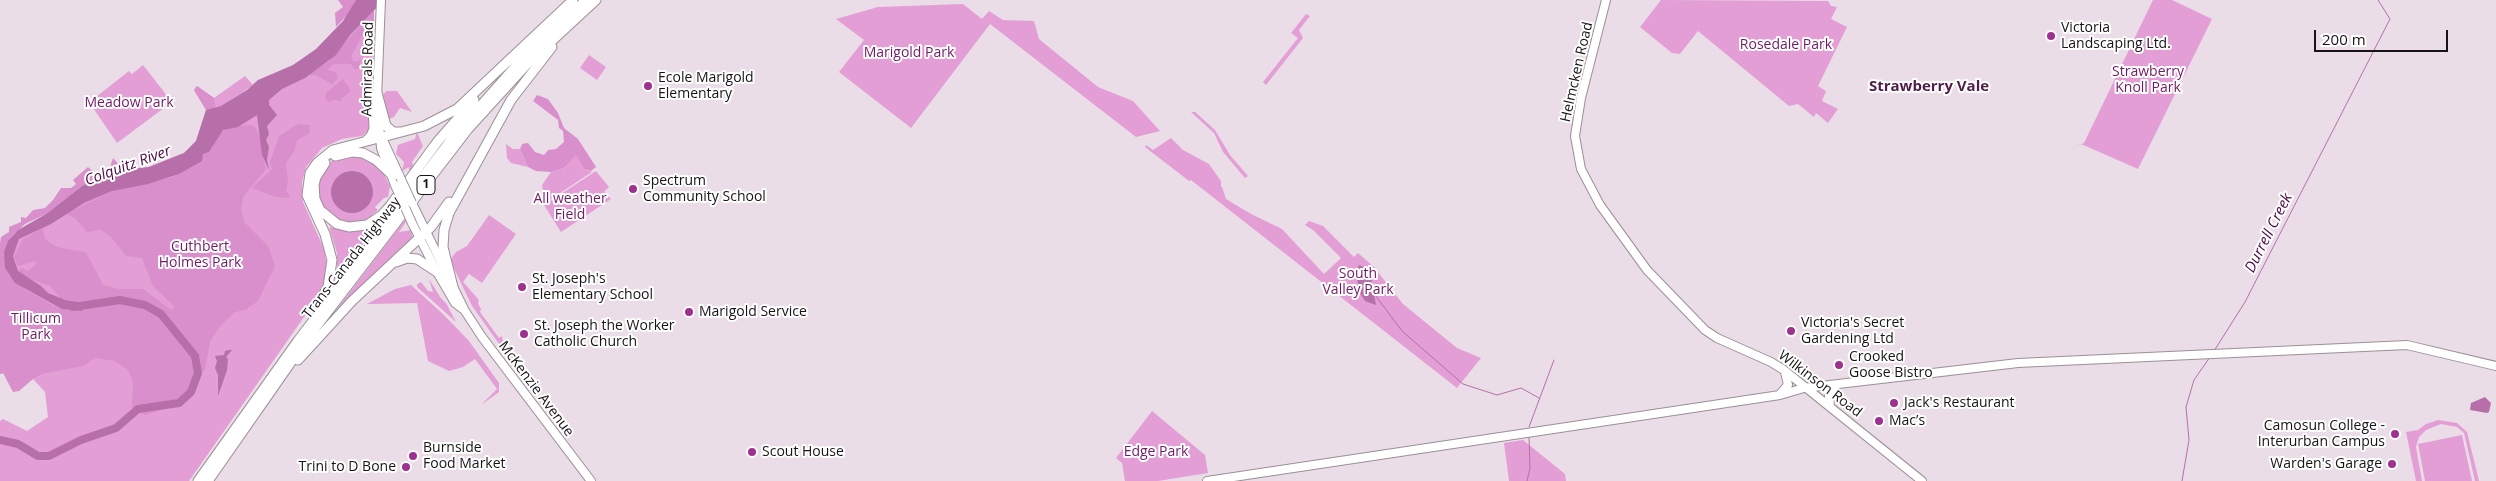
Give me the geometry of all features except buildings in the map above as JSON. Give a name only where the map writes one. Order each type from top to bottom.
[{"type":"highway","points":[[390,173],[376,160],[364,153],[352,152],[337,155],[326,162],[316,177],[315,199],[323,214],[337,224],[356,227],[373,221],[390,206],[438,141],[490,80],[543,26],[573,0]]},
{"type":"highway","name":"Trans-Canada Highway","points":[[198,481],[296,342],[471,115],[523,58],[586,0]]},
{"type":"highway","name":"Trans-Canada Highway","points":[[208,481],[273,385],[339,296],[479,116],[540,51],[596,0]]},
{"type":"highway","points":[[452,287],[443,254],[444,230],[449,214],[475,164],[510,100],[536,65],[567,32],[604,0]]},
{"type":"highway","points":[[296,342],[326,292],[331,276],[332,260],[328,243],[307,194],[310,173],[317,163],[333,150],[408,132],[438,120],[457,109],[490,80]]},
{"type":"highway","points":[[377,93],[386,126],[393,132],[408,132]]},
{"type":"highway","points":[[366,141],[372,136],[374,129],[373,106],[377,93]]},
{"type":"highway","points":[[273,385],[284,378],[352,301],[439,219],[468,170],[475,164]]},
{"type":"highway","points":[[391,264],[413,258],[429,265],[437,272]]},
{"type":"highway","points":[[194,481],[220,449]]},
{"type":"main road","name":"Admirals Road","points":[[381,0],[377,93],[382,137],[381,148],[395,184]]},
{"type":"main road","name":"Helmcken Road","points":[[1600,205],[1580,169],[1575,136],[1580,98],[1606,0]]},
{"type":"main road","name":"Admirals Road","points":[[382,137],[400,177]]},
{"type":"main road","name":"McKenzie Avenue","points":[[400,177],[418,216],[437,272],[455,303],[465,311]]},
{"type":"main road","name":"McKenzie Avenue","points":[[395,184],[412,223],[423,235],[465,311],[513,382],[591,481]]},
{"type":"main road","name":"Wilkinson Road","points":[[1600,205],[1648,270],[1705,330],[1717,338],[1771,362],[1784,370],[1922,481]]},
{"type":"main road","points":[[1207,481],[1780,395],[1804,388],[1835,386],[2018,363],[2407,345],[2496,366]]},
{"type":"main road","points":[[1780,395],[1785,390],[1789,381],[1784,370]]},
{"type":"main road","points":[[1830,407],[1829,396],[1835,386]]},
{"type":"green space","points":[[338,0],[356,0],[350,12],[336,27],[335,13],[343,7]]},
{"type":"green space","name":"Rosedale Park","points":[[1661,0],[1828,1],[1831,6],[1837,7],[1831,19],[1847,27],[1818,86],[1826,91],[1822,101],[1838,109],[1828,123],[1816,113],[1814,117],[1798,104],[1789,106],[1698,31],[1680,54],[1672,53],[1640,27]]},
{"type":"green space","name":"Strawberry Knoll Park","points":[[2153,0],[2172,0],[2212,19],[2138,169],[2081,144],[2084,143]]},
{"type":"green space","name":"Cuthbert Holmes Park","points":[[379,4],[374,10],[370,129],[362,136],[342,139],[322,148],[306,167],[302,182],[303,202],[324,249],[327,267],[326,280],[316,300],[189,481],[0,481],[0,421],[3,419],[27,431],[48,417],[45,392],[33,379],[46,373],[41,365],[0,374],[0,247],[13,245],[22,236],[63,213],[215,139]]},
{"type":"green space","name":"Marigold Park","points":[[963,4],[982,19],[989,11],[1003,20],[1034,21],[1039,39],[1098,87],[1133,101],[1160,131],[1136,137],[990,24],[911,128],[839,72],[864,40],[836,19],[878,7]]},
{"type":"green space","points":[[374,10],[374,24],[367,26],[351,57],[354,62],[361,60],[359,69],[354,69],[351,64],[333,64],[327,70],[336,72],[338,78],[332,84],[315,75],[308,75],[329,61]]},
{"type":"green space","points":[[1306,14],[1310,16],[1299,30],[1303,38],[1266,85],[1263,82],[1298,38],[1291,33]]},
{"type":"green space","points":[[589,55],[606,67],[597,80],[580,68]]},
{"type":"green space","name":"Meadow Park","points":[[143,65],[172,102],[117,143],[91,105],[87,104],[129,71],[132,74]]},
{"type":"green space","points":[[245,76],[253,85],[232,100],[198,143],[180,157],[63,198],[119,173],[119,168],[122,169],[127,166],[129,171],[149,167],[184,153],[196,141],[206,110],[194,90],[197,86],[214,98]]},
{"type":"green space","points":[[343,79],[351,91],[341,101],[334,100],[330,102],[325,99],[326,93]]},
{"type":"green space","points":[[197,86],[214,98],[215,108],[206,110],[194,90]]},
{"type":"green space","points":[[387,91],[397,91],[412,112],[400,108],[394,117],[389,119],[383,94]]},
{"type":"green space","points":[[537,95],[548,99],[558,113],[564,128],[578,139],[596,167],[591,171],[584,169],[576,155],[564,168],[551,172],[536,171],[528,167],[520,149],[522,144],[528,143],[535,152],[544,155],[548,150],[556,149],[564,142],[563,131],[559,128],[558,120],[533,101]]},
{"type":"green space","points":[[1191,112],[1195,112],[1215,130],[1230,155],[1248,176],[1245,178],[1223,152],[1214,133]]},
{"type":"green space","points":[[298,124],[309,125],[310,130],[309,134],[297,140],[295,150],[286,163],[288,182],[286,191],[290,196],[289,198],[275,197],[252,188],[272,169],[270,162],[279,136]]},
{"type":"green space","name":"Tillicum Park","points":[[250,125],[255,127],[260,137],[266,169],[243,197],[241,210],[245,223],[268,246],[275,266],[258,301],[245,310],[235,312],[219,327],[210,342],[205,369],[194,383],[191,392],[179,403],[168,404],[161,410],[145,415],[132,408],[133,382],[128,370],[115,361],[95,358],[83,366],[46,373],[33,379],[19,391],[13,392],[3,373],[0,374],[0,244],[1,237],[9,232],[9,227],[21,222],[21,217],[26,218],[33,210],[45,208],[61,188],[71,188],[76,184],[73,180],[88,167],[97,175],[108,173],[113,158],[120,166],[117,168],[120,173],[82,186],[46,214],[25,224],[13,235],[4,252],[7,273],[24,289],[52,305],[62,309],[83,310],[78,302],[61,299],[50,286],[24,277],[18,271],[21,268],[28,271],[37,263],[34,261],[18,266],[14,257],[22,240],[43,228],[44,237],[50,243],[61,248],[86,252],[103,285],[119,289],[143,289],[171,310],[175,307],[153,286],[142,258],[126,256],[112,238],[101,230],[87,232],[75,218],[66,214],[112,191],[173,177],[200,161],[204,153],[208,153],[212,148],[218,134],[226,128]]},
{"type":"green space","points":[[417,132],[423,146],[412,162],[414,167],[409,174],[409,167],[402,171],[404,162],[396,154],[398,145],[415,139]]},
{"type":"green space","name":"South Valley Park","points":[[1171,138],[1183,150],[1209,164],[1221,181],[1221,187],[1226,199],[1282,229],[1324,274],[1341,258],[1313,230],[1305,225],[1309,221],[1323,226],[1354,257],[1358,253],[1374,267],[1403,304],[1457,348],[1481,358],[1457,388],[1191,180],[1189,181],[1145,147],[1146,145],[1153,150]]},
{"type":"green space","points":[[506,144],[513,149],[520,149],[528,167],[511,163],[507,158]]},
{"type":"green space","points":[[346,154],[368,157],[382,170],[390,186],[388,197],[384,198],[375,207],[378,210],[366,220],[352,223],[337,219],[322,206],[317,188],[321,174],[329,163]]},
{"type":"green space","points":[[576,154],[584,169],[592,172],[548,201],[542,199],[540,193],[543,190],[542,185],[551,172],[564,168]]},
{"type":"green space","name":"All weather Field","points":[[596,171],[609,187],[604,192],[611,199],[561,232],[544,205]]},
{"type":"green space","points":[[489,215],[516,234],[482,283],[469,274],[463,282],[479,300],[480,312],[499,338],[502,336],[503,343],[523,371],[520,373],[472,306],[450,260],[456,252],[467,246]]},
{"type":"green space","points":[[384,216],[345,268],[341,270],[337,267],[337,253],[329,227],[355,231],[365,229]]},
{"type":"green space","points":[[405,220],[406,222],[399,232],[411,230],[413,240],[321,330]]},
{"type":"green space","points":[[429,279],[446,303],[456,322],[417,287],[417,284],[421,282],[428,291],[433,292]]},
{"type":"green space","points":[[411,285],[469,341],[499,383],[499,392],[481,405],[497,389],[475,359],[463,367],[449,371],[428,361],[417,303],[367,304],[395,289]]},
{"type":"green space","name":"Edge Park","points":[[1152,411],[1205,455],[1208,473],[1158,481],[1125,481],[1122,463],[1116,458]]},
{"type":"green space","points":[[2438,420],[2457,423],[2467,432],[2479,481],[2475,481],[2464,433],[2457,427],[2441,424],[2426,430],[2419,437],[2416,447],[2422,481],[2416,481],[2406,432],[2418,430],[2426,424]]},
{"type":"green space","points":[[2462,435],[2472,481],[2425,481],[2418,444]]},
{"type":"green space","points":[[1523,440],[1565,474],[1566,481],[1509,481],[1504,443]]},
{"type":"shaded area","name":"Colquitz River","points":[[356,0],[384,0],[350,35],[336,55],[305,78],[282,89],[269,100],[269,105],[277,115],[267,126],[269,134],[266,140],[269,147],[267,160],[269,170],[262,155],[257,115],[238,127],[223,130],[209,152],[203,154],[202,161],[179,174],[148,184],[112,191],[84,203],[51,224],[19,239],[13,256],[18,271],[41,286],[48,293],[65,300],[78,302],[83,311],[62,309],[15,283],[5,268],[4,252],[8,241],[18,230],[46,214],[82,186],[95,180],[138,168],[149,167],[184,153],[196,141],[206,110],[221,106],[247,90],[258,80],[293,65],[316,49],[343,21]]},
{"type":"shaded area","points":[[356,171],[364,174],[370,180],[373,192],[370,204],[364,210],[348,213],[340,210],[334,204],[331,188],[334,180],[340,174]]},
{"type":"shaded area","points":[[1359,265],[1370,272],[1376,305],[1365,301],[1360,293],[1356,274]]},
{"type":"shaded area","points":[[232,350],[226,357],[228,359],[227,370],[218,396],[218,375],[215,368],[217,361],[215,356],[224,355],[225,351]]},
{"type":"shaded area","points":[[2485,397],[2491,403],[2489,412],[2470,410],[2471,403]]},
{"type":"waterway","name":"Durrell Creek","points":[[2214,351],[2245,302],[2390,19],[2378,0]]},
{"type":"waterway","points":[[1375,295],[1402,331],[1463,384],[1497,395],[1521,388],[1539,398]]},
{"type":"waterway","name":"Colquitz River","points":[[0,440],[18,444],[38,456],[49,456],[81,440],[116,428],[138,409],[179,403],[191,392],[198,373],[195,356],[161,314],[145,305],[120,300],[73,307]]},
{"type":"waterway","name":"Durrell Creek","points":[[2182,481],[2189,440],[2186,407],[2194,380],[2210,357]]},
{"type":"waterway","points":[[1529,427],[1554,360]]},
{"type":"waterway","points":[[1527,481],[1530,468],[1529,437]]},
{"type":"place","name":"Victoria Landscaping Ltd.","points":[[2051,36]]},
{"type":"place","name":"Ecole Marigold Elementary","points":[[648,86]]},
{"type":"place","name":"Spectrum Community School","points":[[633,189]]},
{"type":"place","name":"St. Joseph's Elementary School","points":[[522,287]]},
{"type":"place","name":"Marigold Service","points":[[689,312]]},
{"type":"place","name":"Victoria's Secret Gardening Ltd","points":[[1791,331]]},
{"type":"place","name":"St. Joseph the Worker Catholic Church","points":[[524,334]]},
{"type":"place","name":"Crooked Goose Bistro","points":[[1839,365]]},
{"type":"place","name":"Jack's Restaurant","points":[[1894,403]]},
{"type":"place","name":"Mac’s","points":[[1879,421]]},
{"type":"place","name":"Camosun College - Interurban Campus","points":[[2395,434]]},
{"type":"place","name":"Scout House","points":[[752,452]]},
{"type":"place","name":"Burnside Food Market","points":[[413,456]]},
{"type":"place","name":"Warden's Garage","points":[[2392,464]]},
{"type":"place","name":"Trini to D Bone","points":[[406,467]]},
{"type":"district","name":"Strawberry Vale","points":[[1929,87]]}]
